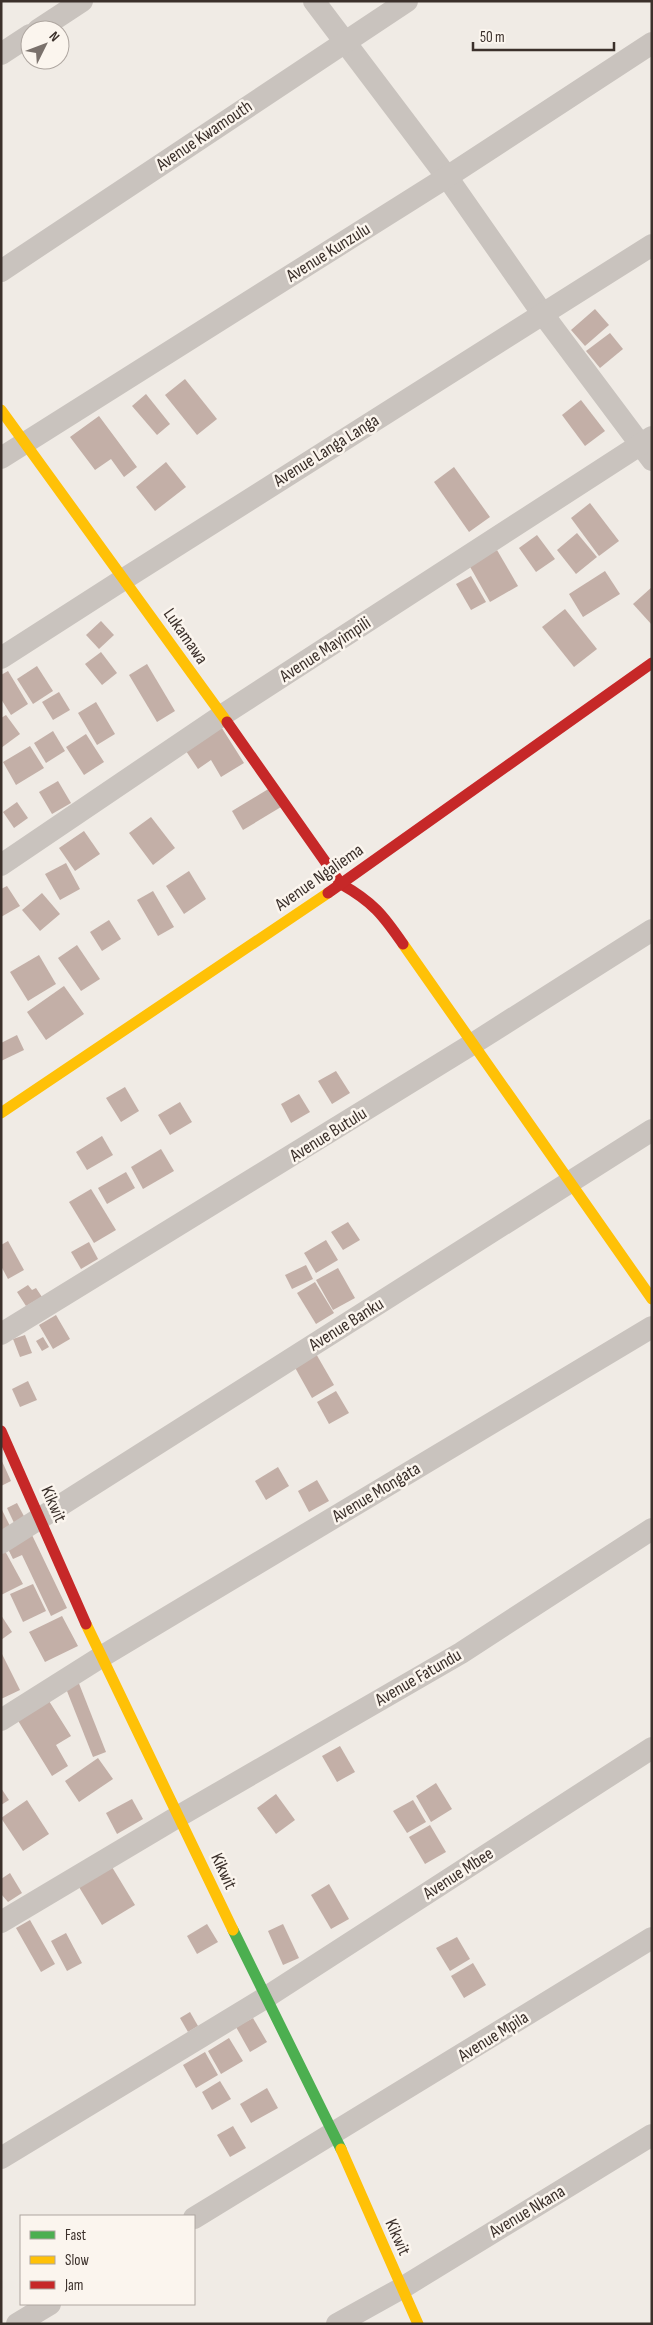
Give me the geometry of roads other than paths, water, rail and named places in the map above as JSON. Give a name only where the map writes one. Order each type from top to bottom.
[{"type":"street","points":[[53,20],[82,1]]},
{"type":"street","points":[[314,1],[447,178],[542,313],[648,447]]},
{"type":"street","name":"Avenue Kwamouth","points":[[1,271],[343,42],[408,1]]},
{"type":"street","points":[[1,54],[20,42]]},
{"type":"street","name":"Avenue Kunzulu","points":[[1,458],[447,178],[652,43]]},
{"type":"street","name":"Avenue Langa Langa","points":[[1,658],[124,578],[652,245]]},
{"type":"street","name":"Lukamawa","points":[[1,410],[124,578],[341,884]]},
{"type":"street","name":"Avenue Mayimpili","points":[[1,865],[221,716],[648,447]]},
{"type":"street","name":"Avenue Ngaliema","points":[[1,1113],[341,884],[652,663]]},
{"type":"street","points":[[341,884],[365,898],[385,918],[652,1299]]},
{"type":"street","name":"Avenue Butulu","points":[[1,1334],[474,1043],[652,930]]},
{"type":"street","name":"Avenue Banku","points":[[1,1543],[652,1130]]},
{"type":"street","name":"Avenue Mongata","points":[[1,1720],[101,1657],[652,1327]]},
{"type":"street","name":"Kikwit","points":[[1,1431],[41,1517],[101,1657],[265,1998],[334,2133],[418,2324]]},
{"type":"street","name":"Avenue Fatundu","points":[[1,1922],[178,1816],[461,1653],[652,1529]]},
{"type":"street","name":"Avenue Mbee","points":[[1,2158],[265,1998],[652,1748]]},
{"type":"street","name":"Avenue Mpila","points":[[195,2217],[652,1938]]},
{"type":"street","name":"Avenue Nkana","points":[[337,2324],[402,2288],[652,2135]]},
{"type":"street","points":[[17,2324],[48,2305]]}]
